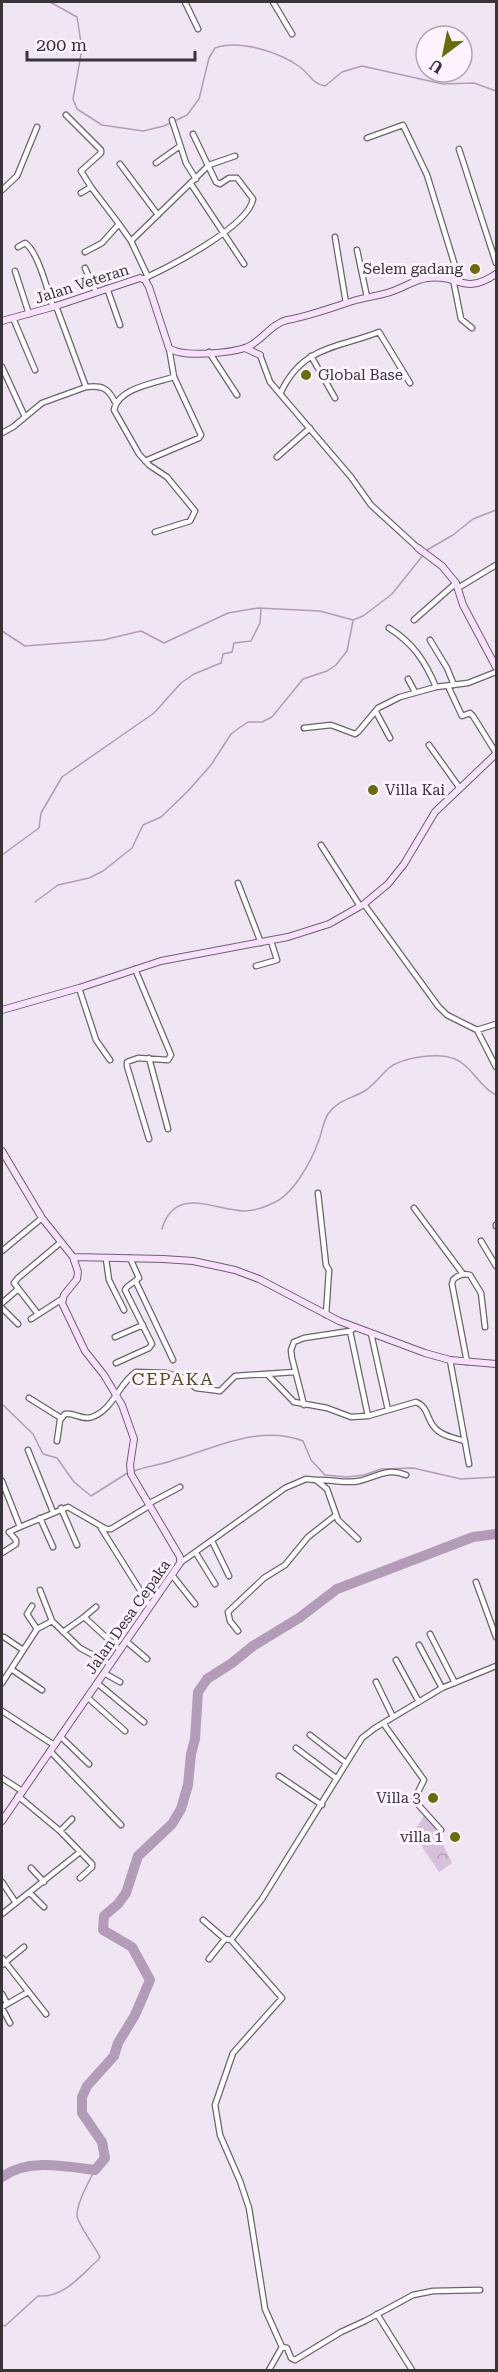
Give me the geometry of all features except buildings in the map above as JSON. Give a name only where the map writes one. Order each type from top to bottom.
[{"type":"street","points":[[185,2],[198,29]]},
{"type":"street","points":[[273,2],[292,34]]},
{"type":"street","points":[[66,115],[101,150],[101,153],[81,171],[130,241],[145,278],[179,262],[240,221],[252,205],[254,199],[237,178],[229,177],[220,184],[216,182],[193,134]]},
{"type":"street","points":[[172,120],[186,164],[196,179]]},
{"type":"street","points":[[367,138],[405,124],[427,176],[456,280],[461,319],[472,328]]},
{"type":"street","points":[[2,190],[17,176],[37,127]]},
{"type":"street","points":[[156,163],[180,146]]},
{"type":"street","points":[[459,149],[496,263]]},
{"type":"street","points":[[130,241],[209,165],[235,156]]},
{"type":"street","points":[[120,164],[158,215]]},
{"type":"street","points":[[191,184],[244,264]]},
{"type":"street","points":[[81,193],[91,187]]},
{"type":"street","points":[[85,252],[102,243],[119,224]]},
{"type":"street","points":[[335,237],[346,303]]},
{"type":"street","points":[[18,247],[25,243],[29,246],[86,387]]},
{"type":"street","points":[[357,250],[367,297]]},
{"type":"street","points":[[85,268],[96,292]]},
{"type":"street","points":[[15,271],[29,314]]},
{"type":"street","points":[[169,348],[179,354],[245,348],[279,322],[307,317],[346,303],[394,291],[413,281],[425,278],[456,280],[467,285],[477,285],[496,274]]},
{"type":"street","name":"Jalan Veteran","points":[[2,321],[145,278],[169,348]]},
{"type":"street","points":[[107,288],[120,325]]},
{"type":"street","points":[[13,318],[35,370]]},
{"type":"street","points":[[280,394],[288,376],[310,356],[379,332],[410,383]]},
{"type":"street","points":[[261,338],[260,355],[266,374],[280,394],[351,477],[371,505],[446,570],[457,586],[464,606],[496,667]]},
{"type":"street","points":[[145,461],[199,438],[201,435],[174,377],[169,348]]},
{"type":"street","points":[[245,348],[260,355]]},
{"type":"street","points":[[209,352],[237,395]]},
{"type":"street","points":[[310,356],[335,398]]},
{"type":"street","points":[[2,367],[25,417]]},
{"type":"street","points":[[115,402],[124,394],[174,377]]},
{"type":"street","points":[[2,433],[13,428],[42,404],[86,387],[104,388],[115,402],[114,410],[118,420],[139,454],[167,477],[195,511],[190,521],[155,532]]},
{"type":"street","points":[[277,457],[310,428]]},
{"type":"street","points":[[414,620],[457,586],[496,564]]},
{"type":"street","points":[[389,628],[407,639],[414,647],[427,666],[436,687]]},
{"type":"street","points":[[2,1010],[182,956],[306,933],[329,924],[362,905],[395,876],[435,812],[496,753],[473,716],[470,713],[462,716],[447,668],[430,639]]},
{"type":"street","points":[[304,728],[332,725],[355,734],[378,708],[415,692],[468,683],[496,672]]},
{"type":"street","points":[[408,679],[415,692]]},
{"type":"street","points":[[376,712],[390,738]]},
{"type":"street","points":[[429,745],[459,787]]},
{"type":"street","points":[[321,845],[362,905],[438,1006],[447,1015],[477,1030],[496,1067]]},
{"type":"street","points":[[238,883],[261,943]]},
{"type":"street","points":[[256,966],[278,960],[271,941]]},
{"type":"street","points":[[135,969],[171,1055],[168,1060],[149,1058],[132,1059],[127,1062],[149,1139]]},
{"type":"street","points":[[79,988],[96,1040],[110,1060]]},
{"type":"street","points":[[477,1030],[496,1024]]},
{"type":"street","points":[[149,1058],[168,1129]]},
{"type":"street","points":[[2,1151],[42,1218],[73,1257],[78,1272],[77,1279],[62,1299],[31,1319]]},
{"type":"street","points":[[318,1193],[326,1265],[329,1270],[326,1315]]},
{"type":"street","points":[[414,1208],[463,1274],[472,1277],[482,1293],[485,1327]]},
{"type":"street","points":[[2,1251],[42,1218]]},
{"type":"street","points":[[481,1241],[496,1266]]},
{"type":"street","points":[[38,1314],[17,1290],[14,1283],[60,1243]]},
{"type":"street","points":[[73,1257],[193,1261],[235,1270],[259,1279],[353,1329],[450,1360],[496,1364]]},
{"type":"street","points":[[116,1364],[152,1346],[125,1290],[139,1278],[130,1258]]},
{"type":"street","points":[[106,1259],[109,1280],[124,1311]]},
{"type":"street","points":[[463,1274],[452,1282],[467,1362]]},
{"type":"street","points":[[136,1282],[173,1360]]},
{"type":"street","points":[[2,1303],[17,1290]]},
{"type":"street","name":"Jalan Desa Cepaka","points":[[2,1817],[180,1563],[180,1557],[131,1474],[134,1439],[116,1395],[82,1348],[62,1299]]},
{"type":"street","points":[[2,1308],[18,1324]]},
{"type":"street","points":[[115,1337],[143,1325]]},
{"type":"street","points":[[304,1405],[291,1350],[294,1342],[353,1329]]},
{"type":"street","points":[[353,1329],[368,1416]]},
{"type":"street","points":[[371,1333],[388,1410]]},
{"type":"street","points":[[450,1360],[469,1464]]},
{"type":"street","points":[[57,1442],[61,1418],[67,1412],[91,1418],[106,1407],[136,1372],[179,1377],[196,1388],[220,1391],[235,1376],[295,1372]]},
{"type":"street","points":[[267,1374],[292,1401],[327,1408],[351,1417],[368,1416],[416,1402],[420,1403],[424,1406],[431,1424],[437,1431],[465,1442]]},
{"type":"street","points":[[29,1398],[61,1418]]},
{"type":"street","points":[[28,1450],[53,1512]]},
{"type":"street","points":[[180,1563],[285,1488],[306,1479],[358,1481],[389,1470],[405,1475]]},
{"type":"street","points":[[316,1480],[323,1484],[331,1494],[340,1523],[358,1539]]},
{"type":"street","points":[[2,1481],[20,1527]]},
{"type":"street","points":[[101,1528],[111,1529],[180,1487]]},
{"type":"street","points":[[62,1508],[77,1545]]},
{"type":"street","points":[[2,1553],[16,1544],[9,1532],[62,1508],[73,1508],[101,1528],[150,1606]]},
{"type":"street","points":[[238,1631],[230,1621],[228,1612],[264,1578],[285,1565],[308,1538],[336,1515]]},
{"type":"street","points":[[40,1518],[53,1547]]},
{"type":"street","points":[[212,1541],[229,1576]]},
{"type":"street","points":[[196,1553],[215,1584]]},
{"type":"street","points":[[172,1575],[195,1604]]},
{"type":"street","points":[[476,1582],[496,1637]]},
{"type":"street","points":[[40,1590],[52,1621],[80,1648],[110,1664]]},
{"type":"street","points":[[32,1606],[27,1614],[37,1629]]},
{"type":"street","points":[[63,1632],[96,1607]]},
{"type":"street","points":[[84,1617],[120,1650]]},
{"type":"street","points":[[2,1683],[37,1629],[52,1621]]},
{"type":"street","points":[[429,1634],[455,1683]]},
{"type":"street","points":[[4,1637],[23,1650]]},
{"type":"street","points":[[126,1641],[147,1659]]},
{"type":"street","points":[[419,1645],[442,1688]]},
{"type":"street","points":[[396,1660],[419,1702]]},
{"type":"street","points":[[209,1959],[262,1899],[362,1738],[442,1688],[496,1666]]},
{"type":"street","points":[[11,1669],[42,1690]]},
{"type":"street","points":[[104,1673],[120,1682]]},
{"type":"street","points":[[376,1682],[393,1717]]},
{"type":"street","points":[[97,1683],[144,1722]]},
{"type":"street","points":[[87,1697],[125,1731]]},
{"type":"street","points":[[2,1711],[52,1748],[121,1826]]},
{"type":"street","points":[[383,1724],[424,1780],[414,1800],[441,1830]]},
{"type":"street","points":[[310,1735],[346,1763]]},
{"type":"street","points":[[60,1736],[89,1764]]},
{"type":"street","points":[[296,1748],[336,1778]]},
{"type":"street","points":[[279,1776],[322,1805]]},
{"type":"street","points":[[2,1778],[60,1831],[93,1866],[80,1878]]},
{"type":"street","points":[[60,1831],[72,1819]]},
{"type":"street","points":[[2,1914],[80,1852]]},
{"type":"street","points":[[31,1868],[44,1882]]},
{"type":"street","points":[[2,1882],[16,1903]]},
{"type":"street","points":[[30,1893],[44,1907]]},
{"type":"street","points":[[203,1920],[228,1940],[282,1998],[233,2053],[215,2105],[220,2135],[249,2208],[265,2309],[282,2347],[287,2348],[291,2358],[295,2360],[333,2336],[418,2294],[433,2291],[480,2290]]},
{"type":"street","points":[[24,1947],[3,1962],[46,2014]]},
{"type":"street","points":[[10,2023],[2,2008],[28,1992]]},
{"type":"street","points":[[2,1994],[7,2003]]},
{"type":"street","points":[[377,2314],[412,2370]]},
{"type":"street","points":[[269,2370],[282,2347]]},
{"type":"green space","points":[[424,1816],[430,1818],[452,1863],[439,1872],[413,1833]]},
{"type":"waterway","points":[[50,2],[77,17],[82,49],[73,99],[77,109],[102,125],[143,131],[164,126],[187,115],[199,99],[209,58],[215,48],[235,45],[259,48],[281,56],[304,70],[314,81],[325,86],[342,72],[362,66],[443,84],[474,83],[496,91]]},
{"type":"waterway","points":[[427,550],[453,535],[473,519],[496,510]]},
{"type":"waterway","points":[[2,631],[25,646],[103,640],[141,631],[164,643],[228,613],[258,608],[320,611],[353,620],[363,616],[392,594],[424,554]]},
{"type":"waterway","points":[[2,855],[39,828],[41,813],[62,777],[154,713],[181,683],[194,674],[221,663],[223,654],[232,652],[234,643],[251,641],[260,623],[261,609]]},
{"type":"waterway","points":[[35,902],[58,885],[89,878],[103,871],[132,848],[143,825],[161,817],[187,792],[211,765],[231,734],[248,722],[262,722],[272,717],[303,679],[327,671],[336,665],[347,651],[353,621]]},
{"type":"waterway","points":[[162,1229],[168,1216],[176,1207],[186,1204],[197,1203],[247,1211],[279,1200],[294,1186],[306,1168],[316,1149],[326,1117],[332,1109],[366,1090],[395,1064],[412,1058],[431,1056],[455,1059],[496,1095]]},
{"type":"waterway","points":[[2,1404],[33,1434],[43,1454],[57,1458],[74,1482],[91,1496],[129,1472]]},
{"type":"waterway","points":[[134,1471],[222,1444],[255,1436],[271,1435],[287,1436],[303,1441],[311,1460],[325,1475],[347,1477],[364,1475],[381,1469],[413,1468],[461,1479],[496,1477]]},
{"type":"waterway","points":[[2,2177],[12,2171],[35,2165],[59,2165],[95,2170],[105,2158],[102,2142],[82,2113],[82,2097],[87,2086],[114,2056],[118,2043],[135,2015],[150,1980],[132,1947],[103,1930],[104,1916],[118,1904],[126,1893],[138,1856],[172,1824],[181,1809],[188,1785],[195,1739],[198,1692],[207,1679],[253,1646],[299,1618],[337,1589],[473,1537],[496,1534]]},
{"type":"waterway","points":[[2,2325],[5,2326],[38,2296],[47,2296],[64,2290],[100,2257],[77,2215],[81,2198],[95,2170]]},
{"type":"place","name":"Selem gadang","points":[[475,269]]},
{"type":"place","name":"Global Base","points":[[306,375]]},
{"type":"place","name":"Villa Kai","points":[[373,790]]},
{"type":"place","name":"Villa 3","points":[[433,1798]]},
{"type":"place","name":"villa 1","points":[[455,1837]]},
{"type":"district","name":"CEPAKA","points":[[173,1378]]}]
